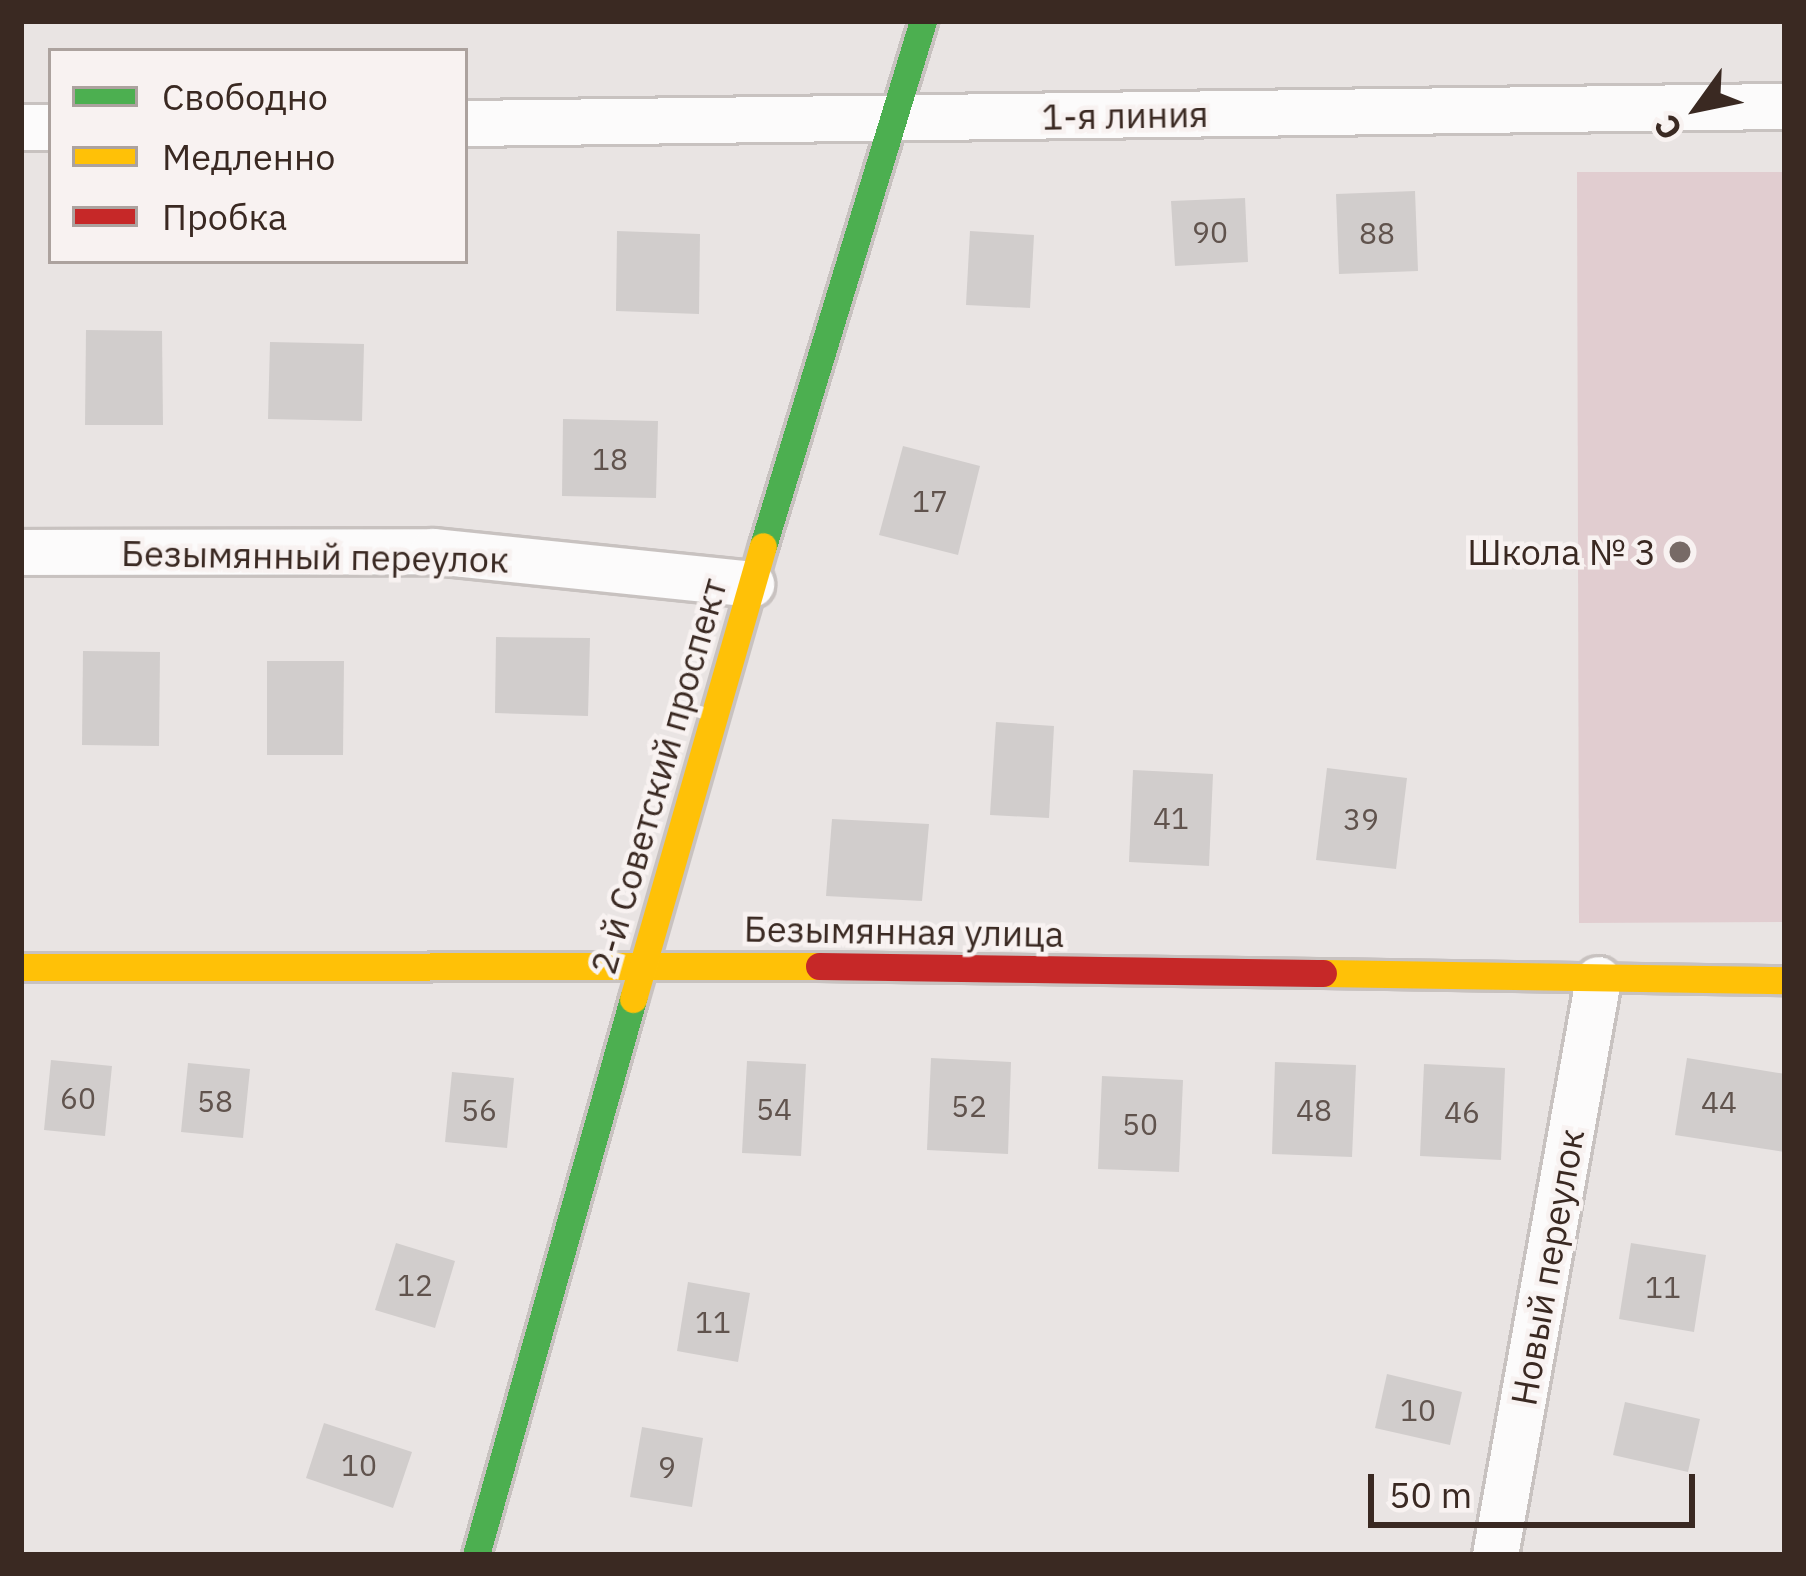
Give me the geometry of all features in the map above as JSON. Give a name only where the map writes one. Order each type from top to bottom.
[{"type":"street","name":"2-й Советский проспект","points":[[476,1555],[751,584],[923,21]]},
{"type":"street","name":"1-я линия","points":[[468,123],[1785,106]]},
{"type":"street","name":"Безымянный переулок","points":[[21,552],[434,550],[751,584]]},
{"type":"street","name":"Безымянная улица","points":[[21,968],[641,963],[1785,980]]},
{"type":"street","name":"Новый переулок","points":[[1495,1555],[1598,979]]},
{"type":"shaded area","name":"Школа № 3","points":[[1577,172],[1785,172],[1785,922],[1579,923]]},
{"type":"building","points":[[1415,191],[1418,271],[1339,274],[1336,194]]},
{"type":"building","points":[[1245,198],[1248,262],[1175,266],[1171,201]]},
{"type":"building","points":[[617,231],[700,234],[699,314],[616,311]]},
{"type":"building","points":[[970,231],[1034,235],[1030,308],[966,305]]},
{"type":"building","points":[[86,330],[162,331],[163,425],[85,425]]},
{"type":"building","points":[[270,342],[364,344],[362,421],[268,419]]},
{"type":"building","points":[[563,419],[658,421],[656,498],[562,496]]},
{"type":"building","points":[[903,446],[980,466],[958,555],[879,535]]},
{"type":"building","points":[[496,637],[590,638],[588,716],[495,713]]},
{"type":"building","points":[[83,651],[160,652],[159,746],[82,745]]},
{"type":"building","points":[[267,661],[344,661],[343,755],[267,755]]},
{"type":"building","points":[[996,722],[1054,726],[1049,818],[990,815]]},
{"type":"building","points":[[1327,768],[1407,778],[1396,869],[1316,860]]},
{"type":"building","points":[[1133,770],[1213,774],[1209,866],[1129,862]]},
{"type":"building","points":[[832,819],[929,824],[922,901],[826,896]]},
{"type":"building","points":[[931,1058],[1011,1062],[1008,1154],[927,1150]]},
{"type":"building","points":[[1687,1058],[1785,1074],[1785,1152],[1675,1135]]},
{"type":"building","points":[[51,1060],[112,1066],[105,1136],[44,1130]]},
{"type":"building","points":[[747,1061],[806,1064],[801,1156],[742,1153]]},
{"type":"building","points":[[1275,1062],[1356,1065],[1352,1157],[1272,1154]]},
{"type":"building","points":[[188,1063],[250,1069],[243,1138],[181,1132]]},
{"type":"building","points":[[1424,1064],[1505,1068],[1501,1160],[1420,1156]]},
{"type":"building","points":[[452,1072],[514,1078],[507,1148],[445,1142]]},
{"type":"building","points":[[1102,1076],[1183,1080],[1179,1172],[1098,1169]]},
{"type":"building","points":[[396,1243],[455,1261],[435,1328],[375,1310]]},
{"type":"building","points":[[1631,1243],[1706,1255],[1694,1332],[1619,1319]]},
{"type":"building","points":[[688,1282],[750,1293],[738,1362],[677,1351]]},
{"type":"building","points":[[1387,1374],[1462,1392],[1450,1445],[1375,1428]]},
{"type":"building","points":[[1625,1402],[1700,1419],[1688,1472],[1613,1455]]},
{"type":"building","points":[[324,1423],[412,1452],[393,1508],[306,1478]]},
{"type":"building","points":[[642,1427],[703,1438],[692,1507],[630,1497]]},
{"type":"traffic: fast","points":[[763,546],[923,21]]},
{"type":"traffic: fast","points":[[476,1555],[633,999]]},
{"type":"traffic: slow","points":[[633,999],[763,546]]},
{"type":"traffic: slow","points":[[21,967],[819,966]]},
{"type":"traffic: slow","points":[[1323,973],[1785,980]]},
{"type":"traffic: jam","points":[[819,966],[1323,973]]},
{"type":"place","name":"Школа № 3","points":[[1680,552]]}]
